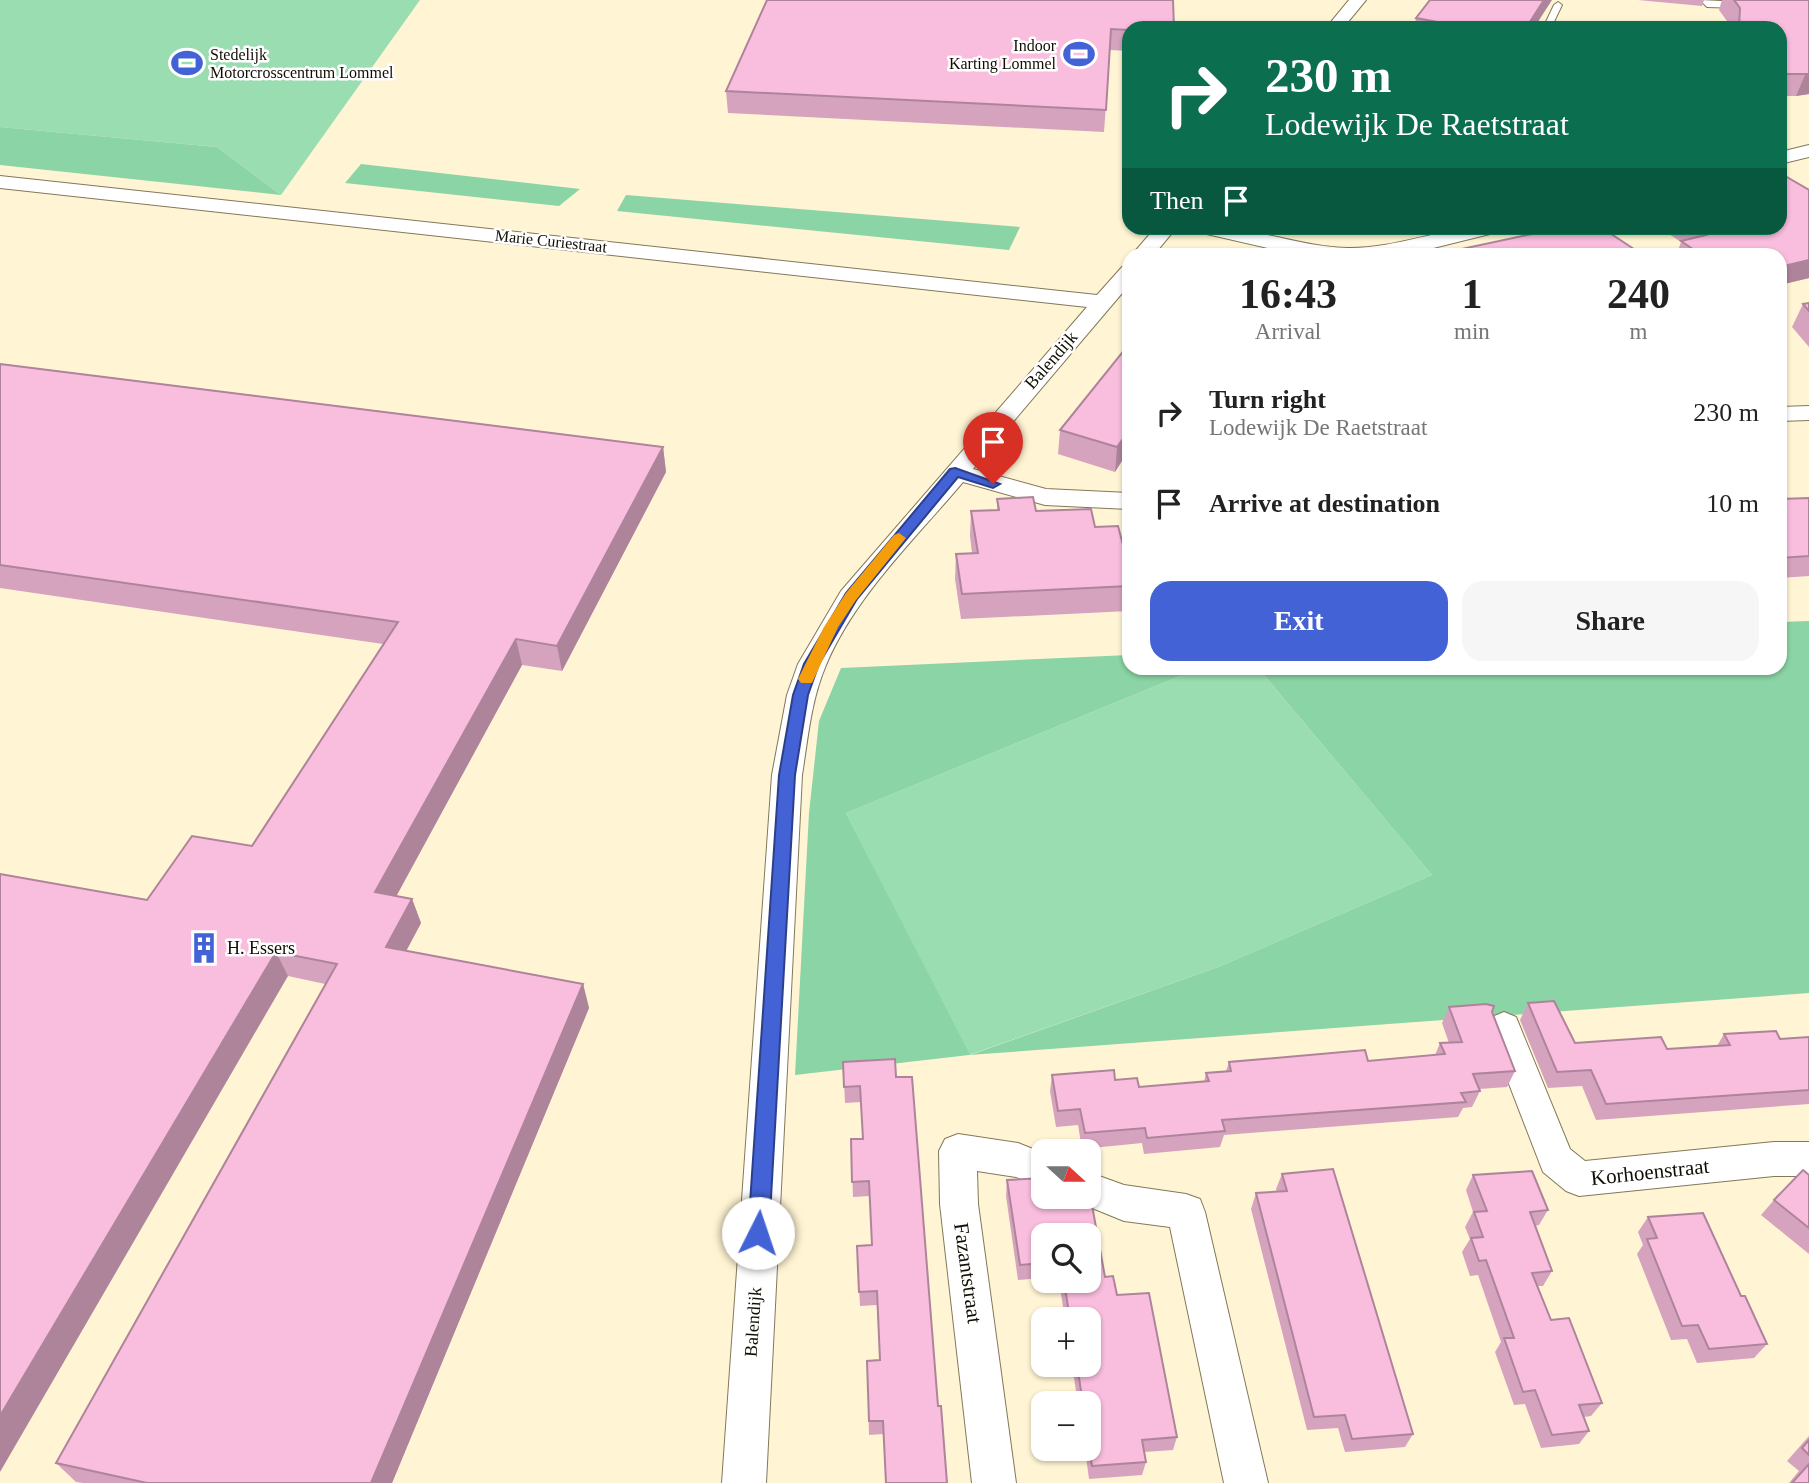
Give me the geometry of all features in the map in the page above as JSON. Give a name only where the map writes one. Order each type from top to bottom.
[{"type":"street","points":[[1340,21],[1358,0]]},
{"type":"street","points":[[1787,156],[1809,151]]},
{"type":"street","name":"Marie Curiestraat","points":[[0,182],[1102,302]]},
{"type":"street","points":[[1239,235],[1304,248]]},
{"type":"street","points":[[1404,248],[1461,235]]},
{"type":"street","name":"Balendijk","points":[[744,1483],[787,775],[793,731],[811,664],[851,597],[1122,279]]},
{"type":"street","points":[[1787,414],[1809,413]]},
{"type":"street","points":[[955,472],[1045,497],[1122,501]]},
{"type":"street","name":"Korhoenstraat","points":[[1504,1027],[1556,1160],[1579,1179],[1774,1159],[1809,1159]]},
{"type":"street","name":"Fazantstraat","points":[[994,1483],[958,1204],[958,1151],[1018,1160],[1031,1165]]},
{"type":"street","points":[[1101,1194],[1124,1203],[1186,1212],[1246,1483]]},
{"type":"lane","points":[[1703,0],[1707,4],[1758,5]]},
{"type":"lane","points":[[1550,21],[1558,5]]},
{"type":"green space","name":"Stedelijk Motorcrosscentrum Lommel","points":[[0,0],[420,0],[281,195],[217,147],[0,127]]},
{"type":"green space","points":[[0,127],[217,147],[281,195],[0,165]]},
{"type":"green space","points":[[361,164],[580,189],[559,206],[345,183]]},
{"type":"green space","points":[[626,195],[1020,227],[1009,250],[617,211]]},
{"type":"green space","points":[[1809,621],[1809,993],[970,1055],[1221,966],[1432,875],[1264,675],[1787,675],[1787,622]]},
{"type":"green space","points":[[1122,655],[1122,675],[1182,675],[846,813],[970,1055],[795,1075],[809,813],[819,721],[841,668]]},
{"type":"green space","points":[[1182,675],[1264,675],[1432,875],[1221,966],[969,1055],[846,813]]},
{"type":"building","points":[[767,0],[1173,0],[1174,21],[1122,21],[1122,30],[1111,29],[1106,110],[726,91]]},
{"type":"building","points":[[1430,0],[1544,0],[1530,21],[1432,21],[1416,18]]},
{"type":"building","points":[[1734,0],[1809,0],[1809,74],[1787,74],[1787,21],[1739,21],[1740,8]]},
{"type":"building","points":[[1787,177],[1809,190],[1809,260],[1787,265],[1787,248],[1691,248],[1681,241],[1706,235],[1787,235]]},
{"type":"building","points":[[1527,235],[1613,235],[1632,248],[1466,248]]},
{"type":"building","points":[[1122,353],[1122,440],[1117,447],[1060,430]]},
{"type":"building","name":"H. Essers","points":[[0,364],[663,447],[557,646],[516,639],[375,892],[412,899],[386,947],[583,984],[371,1483],[147,1483],[56,1463],[337,964],[276,952],[0,1416],[0,874],[147,900],[192,836],[252,846],[398,622],[0,565]]},
{"type":"building","points":[[1033,497],[1036,511],[1091,509],[1095,527],[1118,526],[1122,541],[1122,586],[962,594],[956,554],[978,553],[971,511],[999,510],[997,499]]},
{"type":"building","points":[[1809,498],[1809,556],[1787,558],[1787,499]]},
{"type":"building","points":[[1554,1001],[1575,1043],[1661,1037],[1667,1049],[1730,1045],[1724,1034],[1776,1031],[1780,1039],[1809,1037],[1809,1090],[1606,1104],[1591,1070],[1557,1072],[1528,1003]]},
{"type":"building","points":[[1486,1004],[1494,1006],[1492,1012],[1515,1071],[1473,1074],[1480,1091],[1461,1093],[1466,1102],[1222,1120],[1225,1131],[1147,1138],[1145,1128],[1085,1133],[1080,1109],[1058,1111],[1052,1075],[1114,1070],[1115,1080],[1137,1078],[1139,1087],[1209,1081],[1206,1073],[1231,1071],[1229,1062],[1365,1050],[1368,1061],[1445,1054],[1440,1043],[1462,1042],[1449,1007]]},
{"type":"building","points":[[895,1059],[896,1077],[912,1077],[938,1406],[941,1406],[947,1483],[886,1483],[883,1421],[869,1421],[867,1361],[880,1360],[877,1291],[859,1292],[857,1246],[872,1245],[869,1181],[852,1182],[851,1139],[863,1139],[860,1086],[844,1087],[843,1062]]},
{"type":"building","points":[[1333,1169],[1413,1434],[1352,1439],[1345,1415],[1314,1417],[1256,1193],[1287,1191],[1282,1174]]},
{"type":"building","points":[[1803,1170],[1809,1175],[1809,1228],[1774,1200]]},
{"type":"building","points":[[1532,1171],[1548,1210],[1530,1212],[1552,1271],[1532,1273],[1551,1320],[1569,1318],[1602,1403],[1579,1405],[1589,1431],[1552,1435],[1535,1390],[1523,1392],[1504,1338],[1514,1338],[1486,1260],[1479,1261],[1471,1238],[1483,1237],[1474,1212],[1487,1211],[1473,1175]]},
{"type":"building","points":[[1031,1179],[1031,1209],[1093,1209],[1095,1223],[1031,1223],[1031,1264],[1020,1265],[1007,1180]]},
{"type":"building","points":[[1703,1213],[1741,1296],[1745,1296],[1767,1344],[1709,1349],[1698,1325],[1682,1326],[1647,1239],[1657,1238],[1648,1217]]},
{"type":"building","points":[[1101,1255],[1105,1277],[1113,1276],[1117,1295],[1149,1293],[1177,1437],[1142,1440],[1146,1462],[1092,1466],[1091,1461],[1101,1461],[1101,1391],[1081,1391],[1079,1377],[1101,1377],[1101,1307],[1068,1307],[1066,1293],[1101,1293]]},
{"type":"building","points":[[1809,1440],[1809,1455],[1802,1448]]},
{"type":"building","points":[[1809,1464],[1809,1483],[1792,1483]]},
{"type":"slow traffic","points":[[806,679],[831,627],[851,597],[899,538]]},
{"type":"place","name":"Indoor Karting Lommel","points":[[1079,54]]},
{"type":"place","name":"Stedelijk Motorcrosscentrum Lommel","points":[[187,63]]},
{"type":"place","name":"H. Essers","points":[[204,948]]},
{"type":"route","points":[[758,1233],[787,775],[801,695],[811,664],[851,597],[955,472],[993,484]]}]
